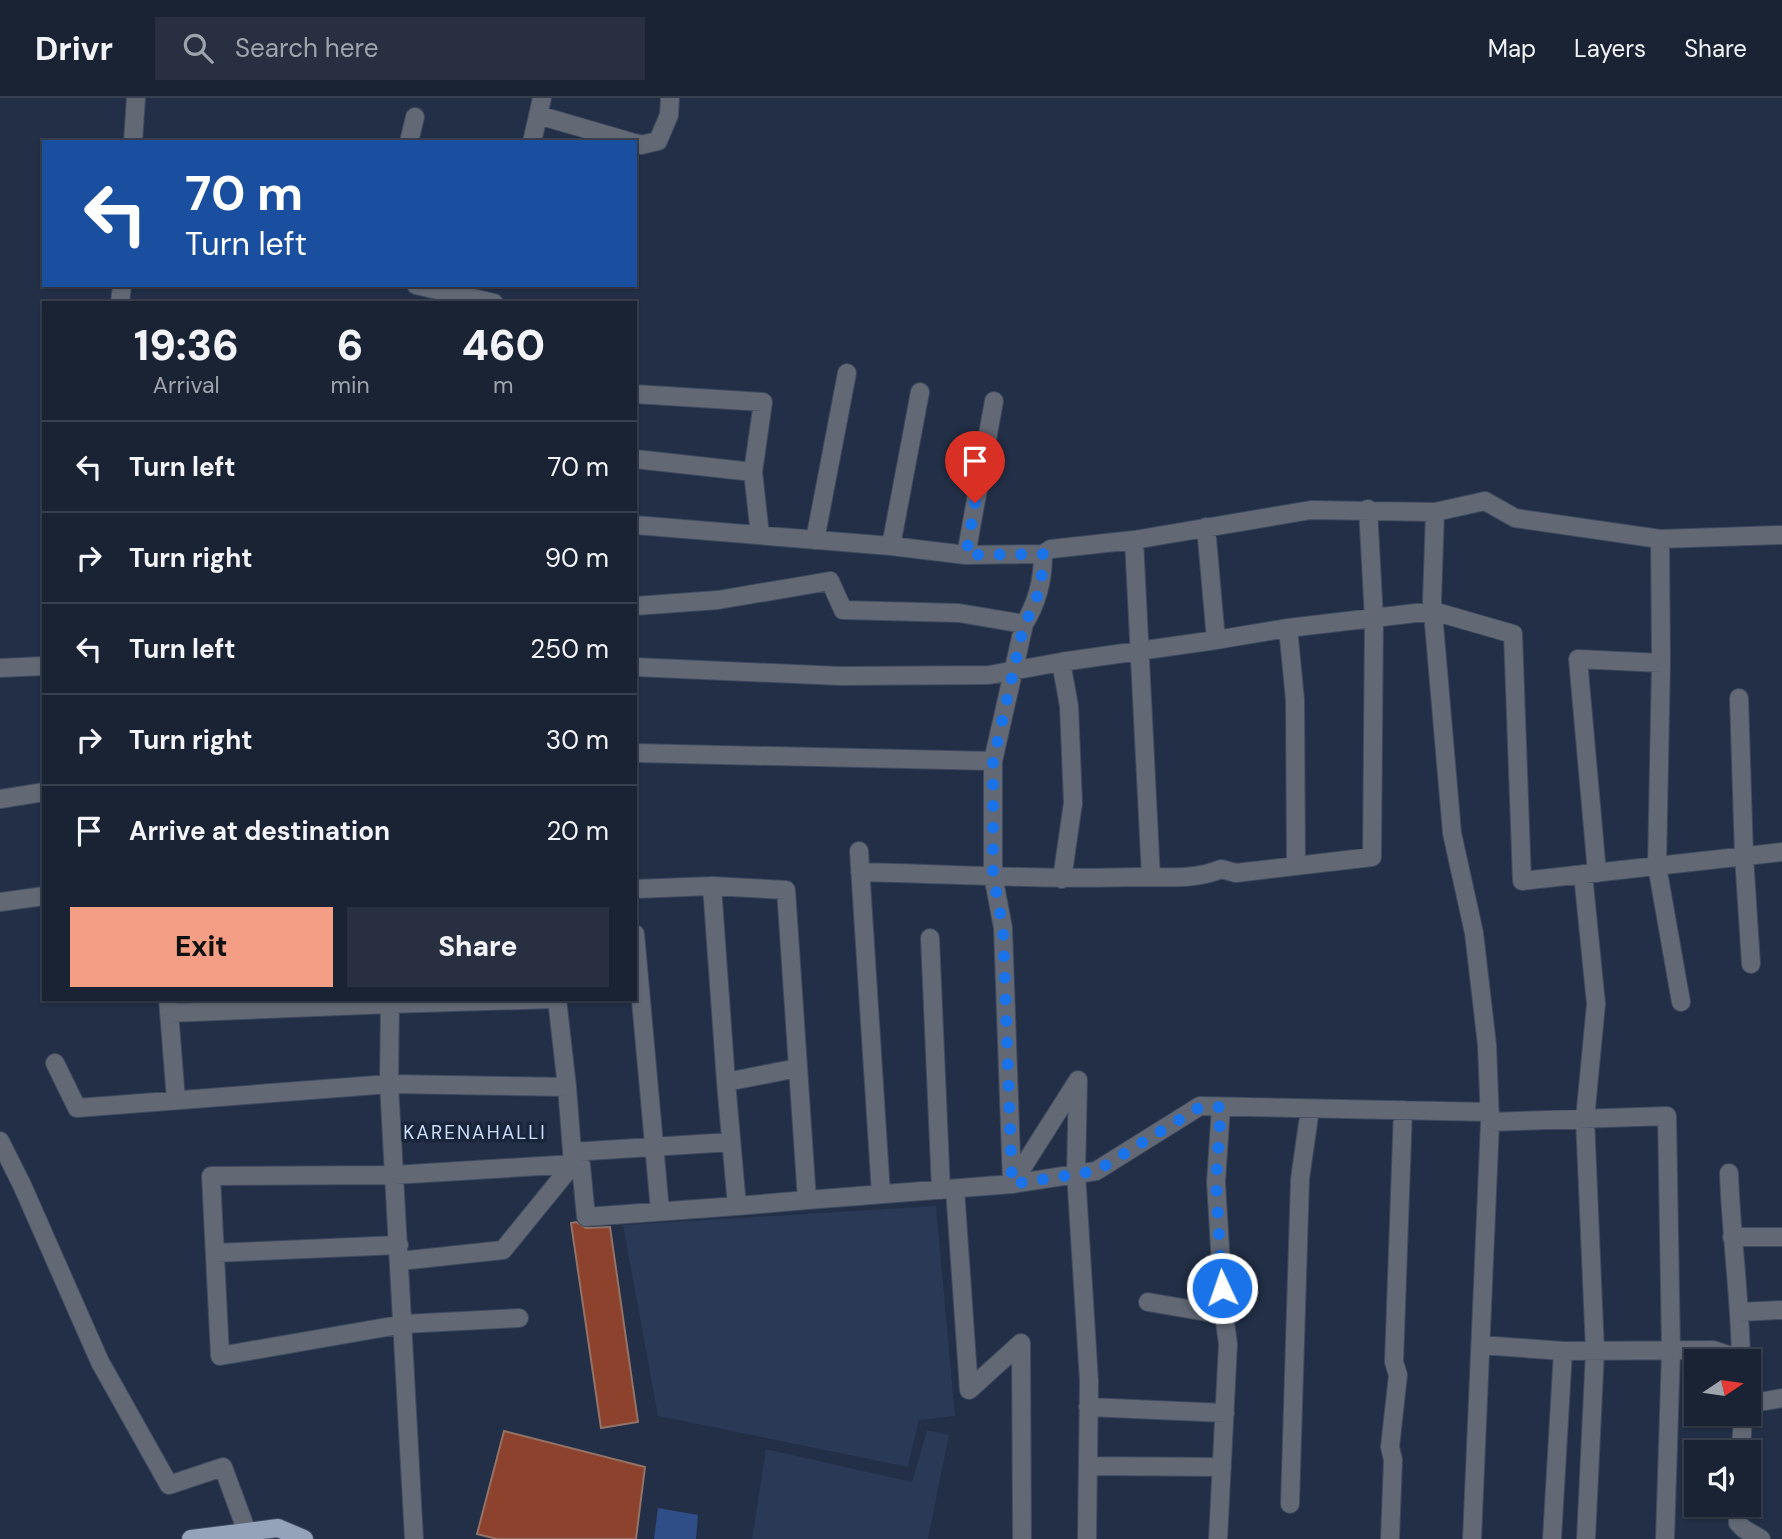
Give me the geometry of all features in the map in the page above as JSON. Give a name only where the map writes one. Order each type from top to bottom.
[{"type":"main road","points":[[191,1539],[278,1528],[304,1539]]},
{"type":"street","points":[[136,98],[137,140]]},
{"type":"street","points":[[637,144],[658,141],[669,115],[670,98]]},
{"type":"street","points":[[532,140],[540,106],[628,140]]},
{"type":"street","points":[[409,140],[415,117]]},
{"type":"street","points":[[425,287],[488,301]]},
{"type":"street","points":[[814,540],[848,373]]},
{"type":"street","points":[[891,546],[920,392]]},
{"type":"street","points":[[637,394],[763,402],[753,472],[760,535]]},
{"type":"street","points":[[966,555],[994,401]]},
{"type":"street","points":[[637,459],[753,472]]},
{"type":"street","points":[[637,525],[891,546],[966,555],[1043,554],[1051,549],[1135,540],[1311,510],[1435,512],[1485,501],[1515,518],[1660,538],[1782,535]]},
{"type":"street","points":[[860,872],[1062,879],[1152,877],[1207,875],[1221,869],[1236,873],[1372,857],[1374,618],[1368,509]]},
{"type":"street","points":[[1435,512],[1433,611],[1452,833],[1474,933],[1487,1045],[1490,1117],[1472,1539]]},
{"type":"street","points":[[1206,527],[1216,640]]},
{"type":"street","points":[[1660,538],[1661,663],[1657,866],[1681,1002]]},
{"type":"street","points":[[1135,540],[1152,877]]},
{"type":"street","points":[[1012,1184],[1003,928],[993,875],[993,761],[1024,624],[1033,610],[1043,574],[1043,554]]},
{"type":"street","points":[[637,606],[718,600],[830,581],[843,611],[955,612],[1024,624]]},
{"type":"street","points":[[637,667],[840,676],[989,675],[1288,628],[1433,611],[1513,634],[1522,881],[1782,852]]},
{"type":"street","points":[[1288,628],[1295,700],[1296,865]]},
{"type":"street","points":[[1586,1539],[1595,1351],[1585,1119],[1596,1004],[1578,659],[1661,663]]},
{"type":"street","points":[[1061,662],[1069,706],[1073,803],[1062,879]]},
{"type":"street","points":[[0,668],[42,666]]},
{"type":"street","points":[[1739,698],[1744,856],[1751,964]]},
{"type":"street","points":[[637,753],[993,761]]},
{"type":"street","points":[[0,799],[42,792]]},
{"type":"street","points":[[859,851],[881,1194]]},
{"type":"street","points":[[637,889],[712,886],[786,890],[807,1200]]},
{"type":"street","points":[[712,886],[737,1206]]},
{"type":"street","points":[[0,902],[42,896]]},
{"type":"street","points":[[930,938],[948,1189],[969,1390],[1021,1343],[1022,1539]]},
{"type":"street","points":[[637,955],[660,1211]]},
{"type":"street","points":[[176,1100],[169,1006],[434,1001]]},
{"type":"street","points":[[215,1253],[503,1250],[572,1158],[567,1087],[555,1001]]},
{"type":"street","points":[[390,1002],[389,1084],[414,1539]]},
{"type":"street","points":[[55,1063],[77,1108],[389,1084],[567,1087]]},
{"type":"street","points":[[726,1082],[798,1068]]},
{"type":"street","points":[[1012,1184],[1078,1080],[1076,1173],[1088,1407],[1087,1539]]},
{"type":"street","points":[[572,1158],[581,1165],[586,1217],[1012,1184],[1096,1171],[1200,1107],[1403,1110],[1490,1117],[1585,1119],[1667,1116],[1671,1350],[1665,1539]]},
{"type":"street","points":[[1218,1539],[1228,1344],[1216,1182],[1221,1107]]},
{"type":"street","points":[[1290,1504],[1300,1179],[1310,1109]]},
{"type":"street","points":[[1390,1539],[1393,1460],[1390,1447],[1398,1375],[1394,1362],[1403,1110]]},
{"type":"street","points":[[0,1141],[100,1362],[169,1485],[223,1467],[247,1532]]},
{"type":"street","points":[[519,1318],[404,1324],[220,1356],[211,1176],[394,1175],[655,1147],[731,1142]]},
{"type":"street","points":[[1729,1173],[1742,1349]]},
{"type":"street","points":[[1732,1237],[1782,1237]]},
{"type":"street","points":[[1148,1302],[1224,1315]]},
{"type":"street","points":[[1740,1312],[1782,1310]]},
{"type":"street","points":[[1481,1345],[1563,1351],[1684,1350]]},
{"type":"street","points":[[1552,1539],[1563,1351]]},
{"type":"street","points":[[1761,1402],[1782,1398]]},
{"type":"street","points":[[1088,1407],[1225,1413]]},
{"type":"street","points":[[1087,1466],[1222,1467]]},
{"type":"street","points":[[1738,1517],[1738,1523],[1744,1530],[1761,1539]]},
{"type":"shaded area","points":[[936,1206],[955,1416],[919,1420],[908,1467],[658,1416],[623,1225]]},
{"type":"shaded area","points":[[927,1430],[949,1435],[928,1539],[752,1539],[766,1449],[912,1482]]},
{"type":"shaded area","points":[[658,1508],[698,1515],[696,1539],[654,1539]]},
{"type":"building","points":[[576,1222],[586,1228],[610,1227],[638,1422],[601,1428],[571,1223]]},
{"type":"building","points":[[504,1431],[645,1467],[636,1539],[497,1539],[477,1534]]},
{"type":"district","name":"KARENAHALLI","points":[[475,1132]]},
{"type":"route","points":[[975,503],[966,555],[1043,554],[1043,574],[1033,610],[1024,624],[993,761],[993,875],[1003,928],[1012,1184],[1096,1171],[1200,1107],[1221,1107],[1216,1182],[1222,1288]]}]
